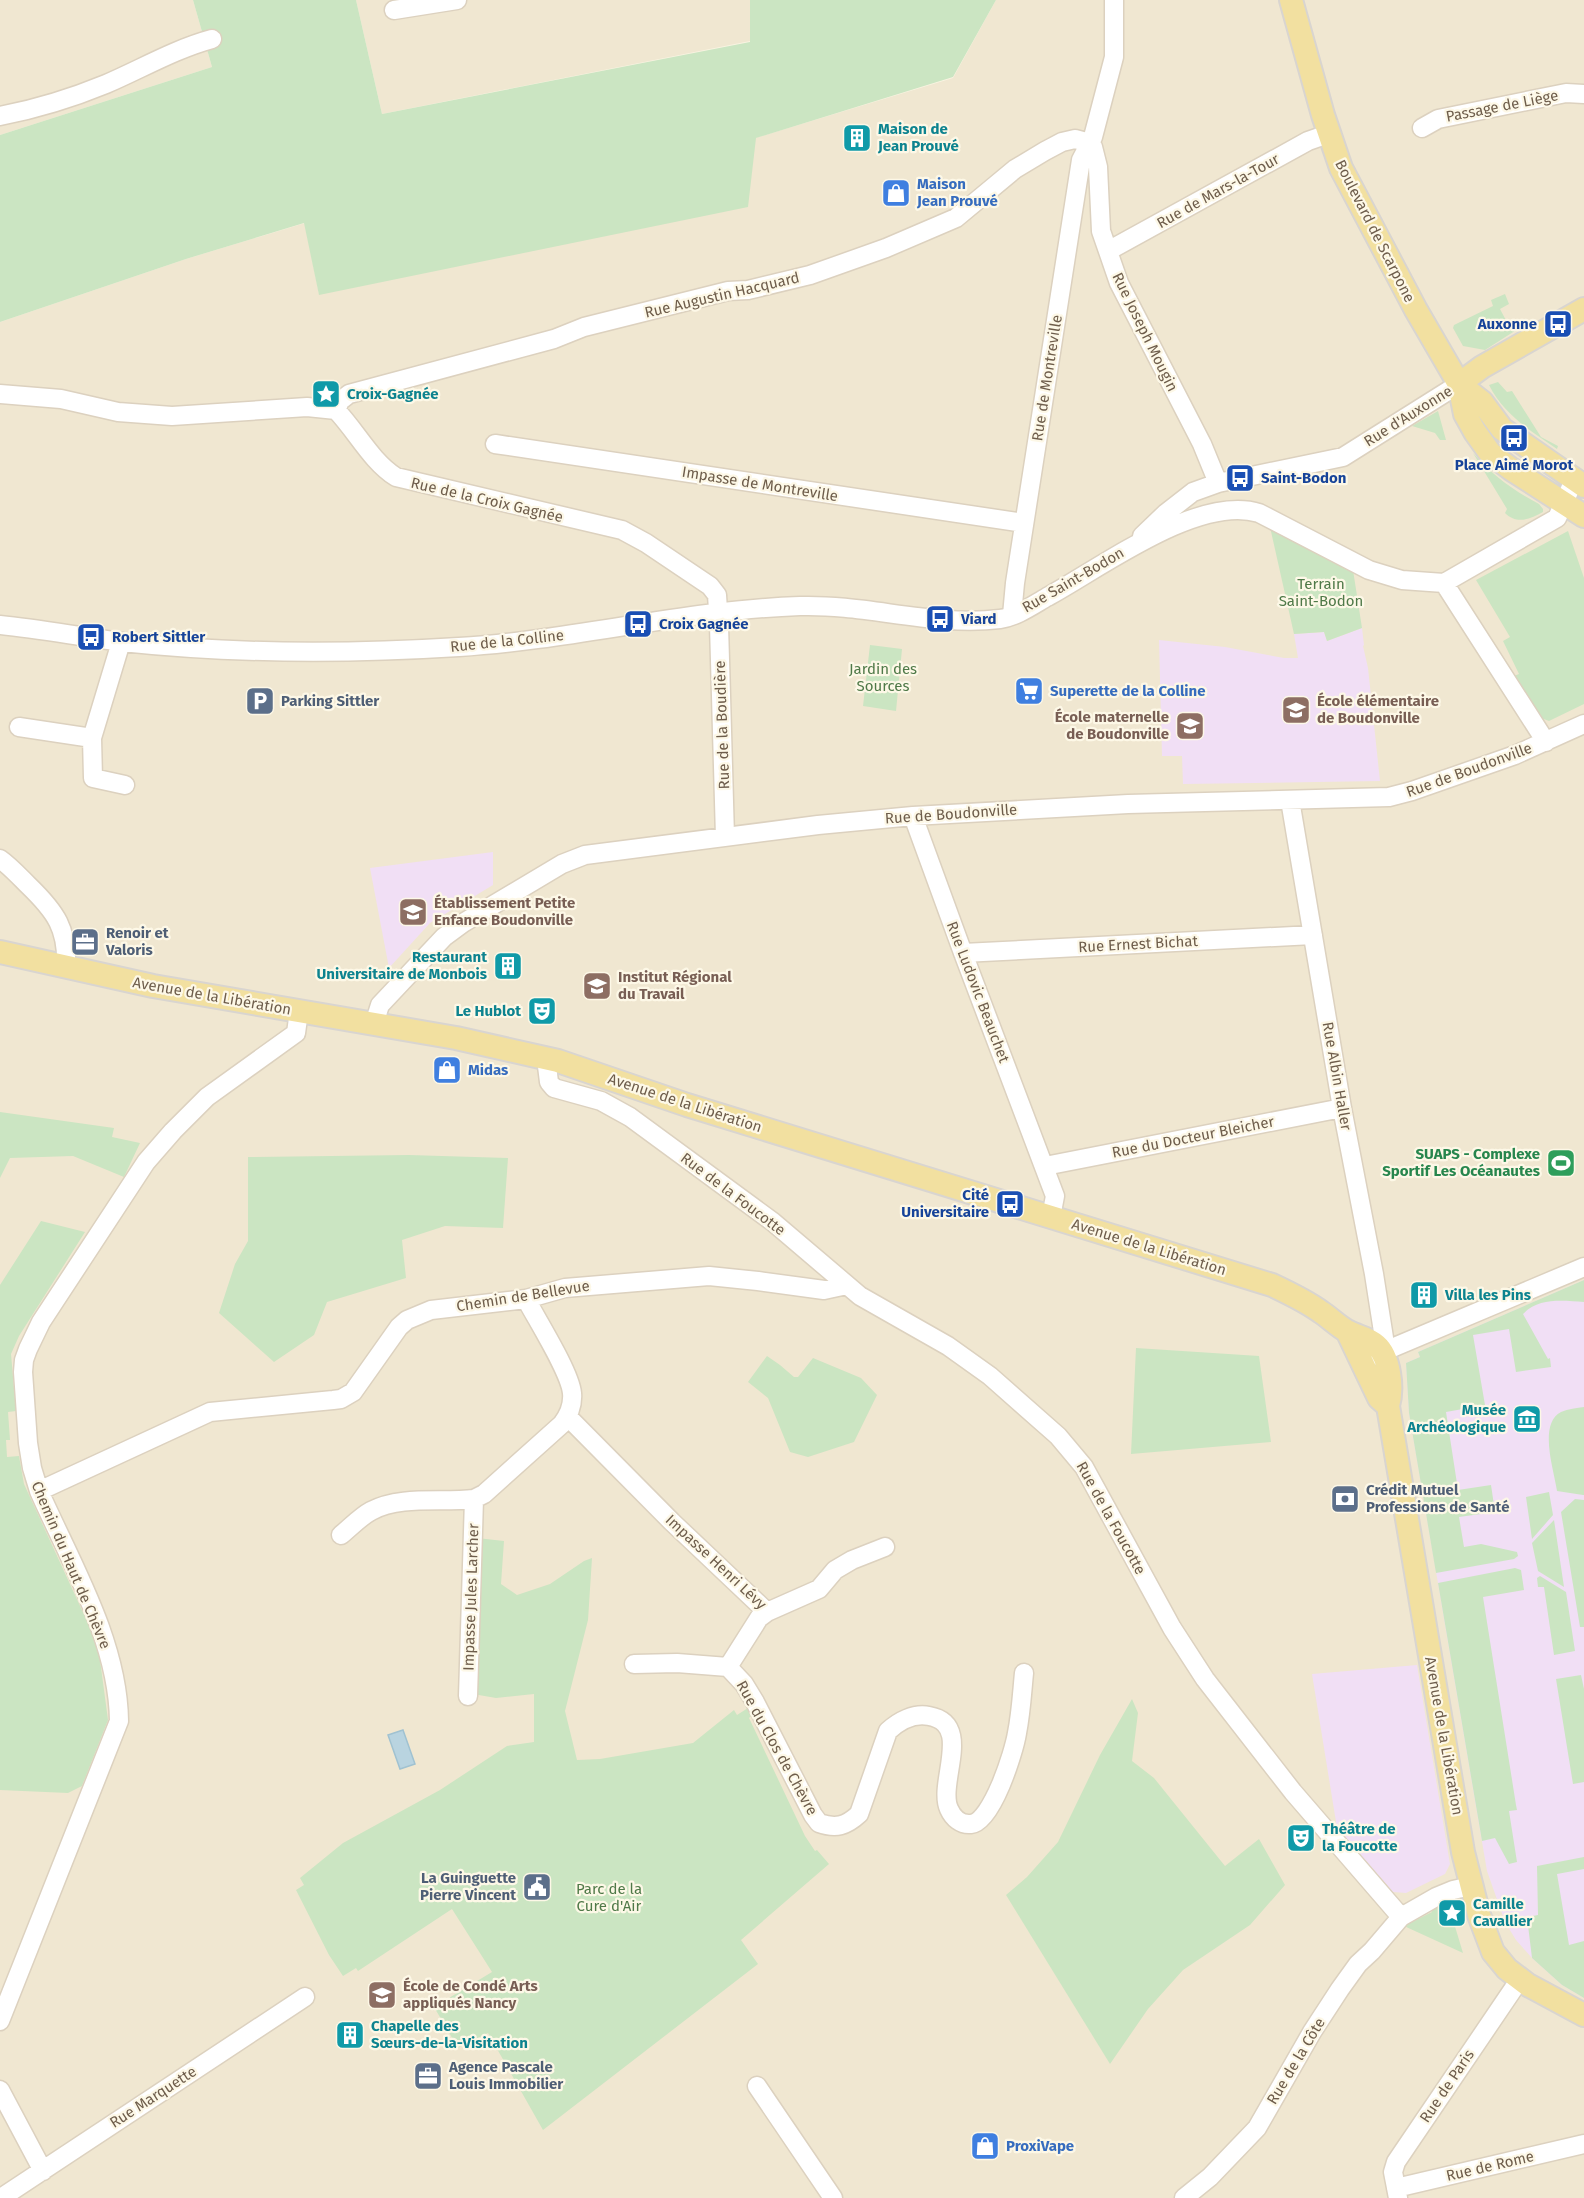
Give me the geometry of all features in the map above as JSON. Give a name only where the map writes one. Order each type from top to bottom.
[{"type":"main road","name":"Boulevard de Scarpone","points":[[1291,0],[1328,134],[1341,168],[1356,200],[1459,384]]},
{"type":"main road","name":"Rue d'Auxonne","points":[[1459,384],[1482,367],[1584,309]]},
{"type":"main road","points":[[1459,384],[1482,402],[1494,419],[1514,438],[1580,482]]},
{"type":"main road","points":[[1459,384],[1465,414],[1490,453],[1523,478],[1584,516]]},
{"type":"main road","name":"Avenue de la Libération","points":[[0,952],[153,986],[466,1040],[546,1058],[687,1105],[1272,1285],[1320,1311],[1347,1331],[1367,1338],[1382,1352],[1386,1361],[1392,1395],[1389,1406],[1451,1781],[1481,1920],[1493,1952],[1507,1969],[1520,1979],[1584,2015]]},
{"type":"main road","name":"Avenue de la Libération","points":[[1347,1331],[1379,1398],[1389,1406]]},
{"type":"street","points":[[393,10],[457,0]]},
{"type":"street","points":[[1090,143],[1114,57],[1114,0]]},
{"type":"street","points":[[0,116],[82,93],[185,48],[212,39]]},
{"type":"street","name":"Passage de Liège","points":[[1422,128],[1438,119],[1566,93],[1584,94]]},
{"type":"street","name":"Rue de Mars-la-Tour","points":[[1108,251],[1308,141],[1328,134]]},
{"type":"street","name":"Rue Augustin Hacquard","points":[[336,410],[340,401],[349,394],[554,339],[584,327],[728,291],[748,290],[842,265],[956,218],[1015,169],[1054,147],[1075,139],[1090,143]]},
{"type":"street","name":"Rue Joseph Mougin","points":[[1090,143],[1097,159],[1101,231],[1124,296],[1202,444],[1218,483]]},
{"type":"street","name":"Rue de Montreville","points":[[1012,615],[1081,160],[1090,143]]},
{"type":"street","name":"Rue d'Auxonne","points":[[1218,483],[1343,457],[1459,384]]},
{"type":"street","points":[[0,394],[61,399],[103,410],[149,415],[186,416],[307,407],[336,410]]},
{"type":"street","name":"Rue de la Croix Gagnée","points":[[336,410],[385,469],[396,477],[629,533],[710,586],[717,595],[718,613]]},
{"type":"street","name":"Impasse de Montreville","points":[[495,444],[1024,524]]},
{"type":"street","points":[[1546,742],[1444,583],[1557,518],[1580,482]]},
{"type":"street","name":"Rue Saint-Bodon","points":[[1134,544],[1193,492],[1218,483]]},
{"type":"street","points":[[1177,504],[1184,522]]},
{"type":"street","name":"Rue Saint-Bodon","points":[[1012,615],[1054,593],[1134,544],[1184,522],[1243,509],[1251,510],[1369,570],[1402,580],[1444,583]]},
{"type":"street","name":"Rue de la Colline","points":[[0,625],[121,642],[289,652],[341,652],[504,643],[718,613],[801,606],[956,620],[1002,618],[1012,615]]},
{"type":"street","name":"Rue de la Boudière","points":[[718,613],[725,837]]},
{"type":"street","points":[[121,642],[92,738],[93,778],[125,784]]},
{"type":"street","name":"Rue de Boudonville","points":[[374,1024],[380,1005],[444,937],[463,923],[561,864],[593,853],[913,816],[1117,805],[1372,798],[1399,795],[1485,766],[1584,724]]},
{"type":"street","points":[[19,727],[92,738]]},
{"type":"street","name":"Rue Albin Haller","points":[[1290,800],[1342,1108],[1373,1268],[1384,1338],[1382,1352]]},
{"type":"street","name":"Rue Ludovic Beauchet","points":[[913,816],[1045,1166],[1055,1196],[1051,1217]]},
{"type":"street","points":[[0,859],[53,911],[63,931],[67,953],[66,968]]},
{"type":"street","name":"Rue Ernest Bichat","points":[[963,953],[1312,935]]},
{"type":"street","name":"Chemin du Haut de Chèvre","points":[[0,2021],[119,1721],[105,1639],[39,1491],[32,1468],[28,1443],[24,1360],[33,1337],[146,1162],[190,1112],[207,1097],[296,1033],[299,1011]]},
{"type":"street","name":"Rue de la Foucotte","points":[[546,1058],[549,1082],[554,1088],[601,1101],[630,1117],[773,1222],[847,1285],[880,1308],[948,1346],[990,1376],[1076,1456],[1172,1628],[1205,1679],[1278,1773],[1401,1917]]},
{"type":"street","name":"Rue du Docteur Bleicher","points":[[1045,1166],[1342,1108]]},
{"type":"street","points":[[1362,1362],[1584,1267]]},
{"type":"street","name":"Chemin de Bellevue","points":[[39,1491],[210,1412],[333,1400],[347,1396],[353,1392],[399,1327],[406,1320],[423,1312],[526,1299],[565,1288],[709,1276],[824,1290],[847,1285]]},
{"type":"street","points":[[341,1535],[378,1508],[402,1503],[474,1499],[484,1494],[568,1417],[573,1397],[570,1381],[526,1299]]},
{"type":"street","name":"Impasse Henri Lévy","points":[[568,1417],[672,1522],[766,1612],[819,1588],[835,1570],[852,1560],[885,1547]]},
{"type":"street","name":"Impasse Jules Larcher","points":[[468,1696],[474,1499]]},
{"type":"street","name":"Rue du Clos de Chèvre","points":[[728,1666],[759,1618],[766,1612]]},
{"type":"street","name":"Rue du Clos de Chèvre","points":[[634,1664],[677,1663],[728,1666],[744,1684],[755,1702],[813,1815],[819,1823],[837,1827],[851,1821],[859,1814],[888,1731],[900,1722],[915,1716],[932,1716],[940,1720],[952,1735],[953,1745],[947,1795],[950,1810],[960,1822],[966,1824],[974,1824],[983,1818],[1011,1758],[1020,1713],[1024,1673]]},
{"type":"street","name":"Rue de la Côte","points":[[1191,2196],[1257,2128],[1340,1989],[1358,1964],[1401,1917],[1436,1897],[1472,1886]]},
{"type":"street","name":"Rue de Paris","points":[[1397,2193],[1393,2172],[1396,2162],[1520,1979]]},
{"type":"street","name":"Rue Marquette","points":[[1,2198],[305,1997]]},
{"type":"street","points":[[758,2086],[833,2198]]},
{"type":"street","points":[[0,2090],[43,2170]]},
{"type":"street","name":"Rue de Rome","points":[[1397,2193],[1584,2144]]},
{"type":"shaded area","points":[[0,0],[193,0],[212,67],[0,135]]},
{"type":"shaded area","points":[[356,0],[750,0],[750,41],[382,114]]},
{"type":"shaded area","points":[[996,0],[1584,0],[1584,2198],[0,2198],[0,322],[186,259],[305,223],[319,294],[755,138],[953,78]]},
{"type":"shaded area","name":"École élémentaire de Boudonville","points":[[1362,628],[1380,781],[1183,784],[1182,756],[1162,756],[1159,640],[1298,658],[1294,634],[1324,632],[1327,641]]},
{"type":"shaded area","name":"Établissement Petite Enfance Boudonville","points":[[493,852],[493,885],[430,923],[389,968],[370,868]]},
{"type":"shaded area","points":[[1584,1280],[1584,1998],[1562,1985],[1516,1940],[1505,1922],[1487,1871],[1409,1413],[1406,1363],[1420,1357],[1418,1352]]},
{"type":"shaded area","points":[[1417,1665],[1450,1864],[1445,1874],[1406,1893],[1393,1892],[1337,1828],[1312,1674]]},
{"type":"green space","points":[[193,0],[356,0],[382,114],[750,42],[750,0],[996,0],[953,77],[756,138],[748,207],[319,295],[304,223],[186,259],[0,322],[0,135],[212,67]]},
{"type":"green space","points":[[1505,294],[1509,304],[1500,309],[1509,326],[1519,323],[1521,327],[1485,350],[1463,346],[1453,328],[1454,325],[1493,306],[1491,300]]},
{"type":"green space","points":[[1498,382],[1507,392],[1512,391],[1541,437],[1558,446],[1557,449],[1519,422],[1502,405],[1489,385]]},
{"type":"green space","points":[[1438,411],[1446,440],[1440,440],[1435,433],[1412,426]]},
{"type":"green space","points":[[1473,453],[1504,482],[1539,504],[1543,512],[1528,519],[1519,520],[1505,513],[1507,509]]},
{"type":"green space","name":"Terrain Saint-Bodon","points":[[1270,527],[1353,570],[1362,628],[1327,641],[1324,632],[1294,634]]},
{"type":"green space","points":[[1568,531],[1584,578],[1584,704],[1549,721],[1541,718],[1514,676],[1519,674],[1503,641],[1510,637],[1476,580]]},
{"type":"green space","name":"Jardin des Sources","points":[[870,645],[902,649],[896,711],[863,706]]},
{"type":"green space","points":[[0,1112],[114,1128],[112,1137],[140,1143],[124,1177],[73,1156],[10,1158],[0,1178]]},
{"type":"green space","points":[[409,1155],[508,1158],[503,1228],[445,1226],[402,1240],[406,1278],[327,1302],[314,1335],[274,1362],[219,1313],[235,1264],[248,1241],[248,1157]]},
{"type":"green space","points":[[41,1221],[85,1232],[19,1336],[11,1354],[16,1411],[8,1412],[10,1440],[6,1440],[7,1457],[19,1456],[24,1484],[98,1645],[108,1720],[82,1786],[68,1793],[0,1790],[0,1285]]},
{"type":"green space","points":[[1584,1280],[1584,1302],[1544,1302],[1523,1314],[1548,1359],[1550,1358],[1551,1367],[1516,1372],[1509,1329],[1473,1335],[1485,1405],[1446,1412],[1458,1490],[1491,1485],[1495,1512],[1459,1517],[1464,1547],[1481,1544],[1517,1552],[1518,1556],[1514,1559],[1436,1573],[1409,1413],[1406,1363],[1420,1357],[1418,1352]]},
{"type":"green space","points":[[1136,1348],[1259,1356],[1271,1442],[1131,1454]]},
{"type":"green space","points":[[767,1356],[794,1377],[798,1377],[813,1358],[861,1378],[877,1395],[854,1442],[808,1457],[790,1452],[768,1398],[748,1382]]},
{"type":"green space","points":[[1584,1407],[1584,1495],[1557,1491],[1549,1448],[1550,1426],[1561,1412]]},
{"type":"green space","points":[[1549,1492],[1553,1515],[1532,1539],[1526,1497]]},
{"type":"green space","points":[[1575,1499],[1584,1500],[1584,1627],[1580,1627],[1561,1512]]},
{"type":"green space","points":[[1554,1520],[1564,1587],[1538,1571],[1532,1543]]},
{"type":"green space","name":"Parc de la Cure d'Air","points":[[477,1538],[504,1541],[501,1584],[517,1595],[550,1584],[592,1558],[588,1620],[565,1711],[577,1760],[600,1759],[693,1743],[734,1710],[737,1715],[748,1708],[751,1716],[749,1718],[805,1836],[815,1851],[817,1850],[829,1864],[741,1940],[758,1964],[543,2130],[488,2033],[458,2048],[434,2007],[492,1972],[452,1909],[358,1971],[356,1968],[343,1976],[329,1955],[296,1890],[304,1885],[300,1878],[343,1843],[440,1790],[507,1746],[534,1742],[534,1694],[496,1698],[473,1694]]},
{"type":"green space","points":[[1515,1568],[1521,1570],[1524,1590],[1483,1597],[1517,1810],[1509,1811],[1517,1862],[1509,1864],[1495,1838],[1482,1841],[1438,1583]]},
{"type":"green space","points":[[1540,1576],[1566,1592],[1575,1651],[1554,1655],[1544,1587],[1538,1587],[1537,1578]]},
{"type":"green space","points":[[1581,1675],[1584,1689],[1584,1782],[1573,1784],[1556,1679]]},
{"type":"green space","points":[[1132,1699],[1138,1713],[1132,1761],[1154,1778],[1225,1866],[1259,1839],[1285,1885],[1250,1925],[1183,1970],[1148,2009],[1110,2064],[1006,1895],[1027,1877],[1058,1842],[1100,1755]]},
{"type":"green space","points":[[1584,1857],[1584,1869],[1557,1874],[1569,1945],[1584,1941],[1584,1998],[1562,1985],[1532,1958],[1527,1917],[1538,1915],[1537,1866]]},
{"type":"green space","points":[[1447,1900],[1463,1953],[1404,1926],[1432,1912],[1430,1908]]},
{"type":"water","points":[[403,1730],[415,1764],[400,1769],[388,1735]]},
{"type":"place","name":"Maison de Jean Prouvé","points":[[857,138]]},
{"type":"place","name":"Maison Jean Prouvé","points":[[896,193]]},
{"type":"place","name":"Auxonne","points":[[1558,324]]},
{"type":"place","name":"Croix-Gagnée","points":[[326,394]]},
{"type":"place","name":"Place Aimé Morot","points":[[1514,438]]},
{"type":"place","name":"Saint-Bodon","points":[[1240,478]]},
{"type":"place","name":"Viard","points":[[940,619]]},
{"type":"place","name":"Croix Gagnée","points":[[638,624]]},
{"type":"place","name":"Robert Sittler","points":[[91,637]]},
{"type":"place","name":"Superette de la Colline","points":[[1029,691]]},
{"type":"place","name":"Parking Sittler","points":[[260,701]]},
{"type":"place","name":"École élémentaire de Boudonville","points":[[1296,710]]},
{"type":"place","name":"École maternelle de Boudonville","points":[[1190,726]]},
{"type":"place","name":"Établissement Petite Enfance Boudonville","points":[[413,912]]},
{"type":"place","name":"Renoir et Valoris","points":[[85,942]]},
{"type":"place","name":"Restaurant Universitaire de Monbois","points":[[508,966]]},
{"type":"place","name":"Institut Régional du Travail","points":[[597,986]]},
{"type":"place","name":"Le Hublot","points":[[542,1011]]},
{"type":"place","name":"Midas","points":[[447,1070]]},
{"type":"place","name":"SUAPS - Complexe Sportif Les Océanautes","points":[[1561,1163]]},
{"type":"place","name":"Cité Universitaire","points":[[1010,1204]]},
{"type":"place","name":"Villa les Pins","points":[[1424,1295]]},
{"type":"place","name":"Musée Archéologique","points":[[1527,1419]]},
{"type":"place","name":"Crédit Mutuel Professions de Santé","points":[[1345,1499]]},
{"type":"place","name":"Théâtre de la Foucotte","points":[[1301,1838]]},
{"type":"place","name":"La Guinguette Pierre Vincent","points":[[537,1887]]},
{"type":"place","name":"Camille Cavallier","points":[[1452,1913]]},
{"type":"place","name":"École de Condé Arts appliqués Nancy","points":[[382,1995]]},
{"type":"place","name":"Chapelle des Sœurs-de-la-Visitation","points":[[350,2035]]},
{"type":"place","name":"Agence Pascale Louis Immobilier","points":[[428,2076]]},
{"type":"place","name":"ProxiVape","points":[[985,2146]]}]
